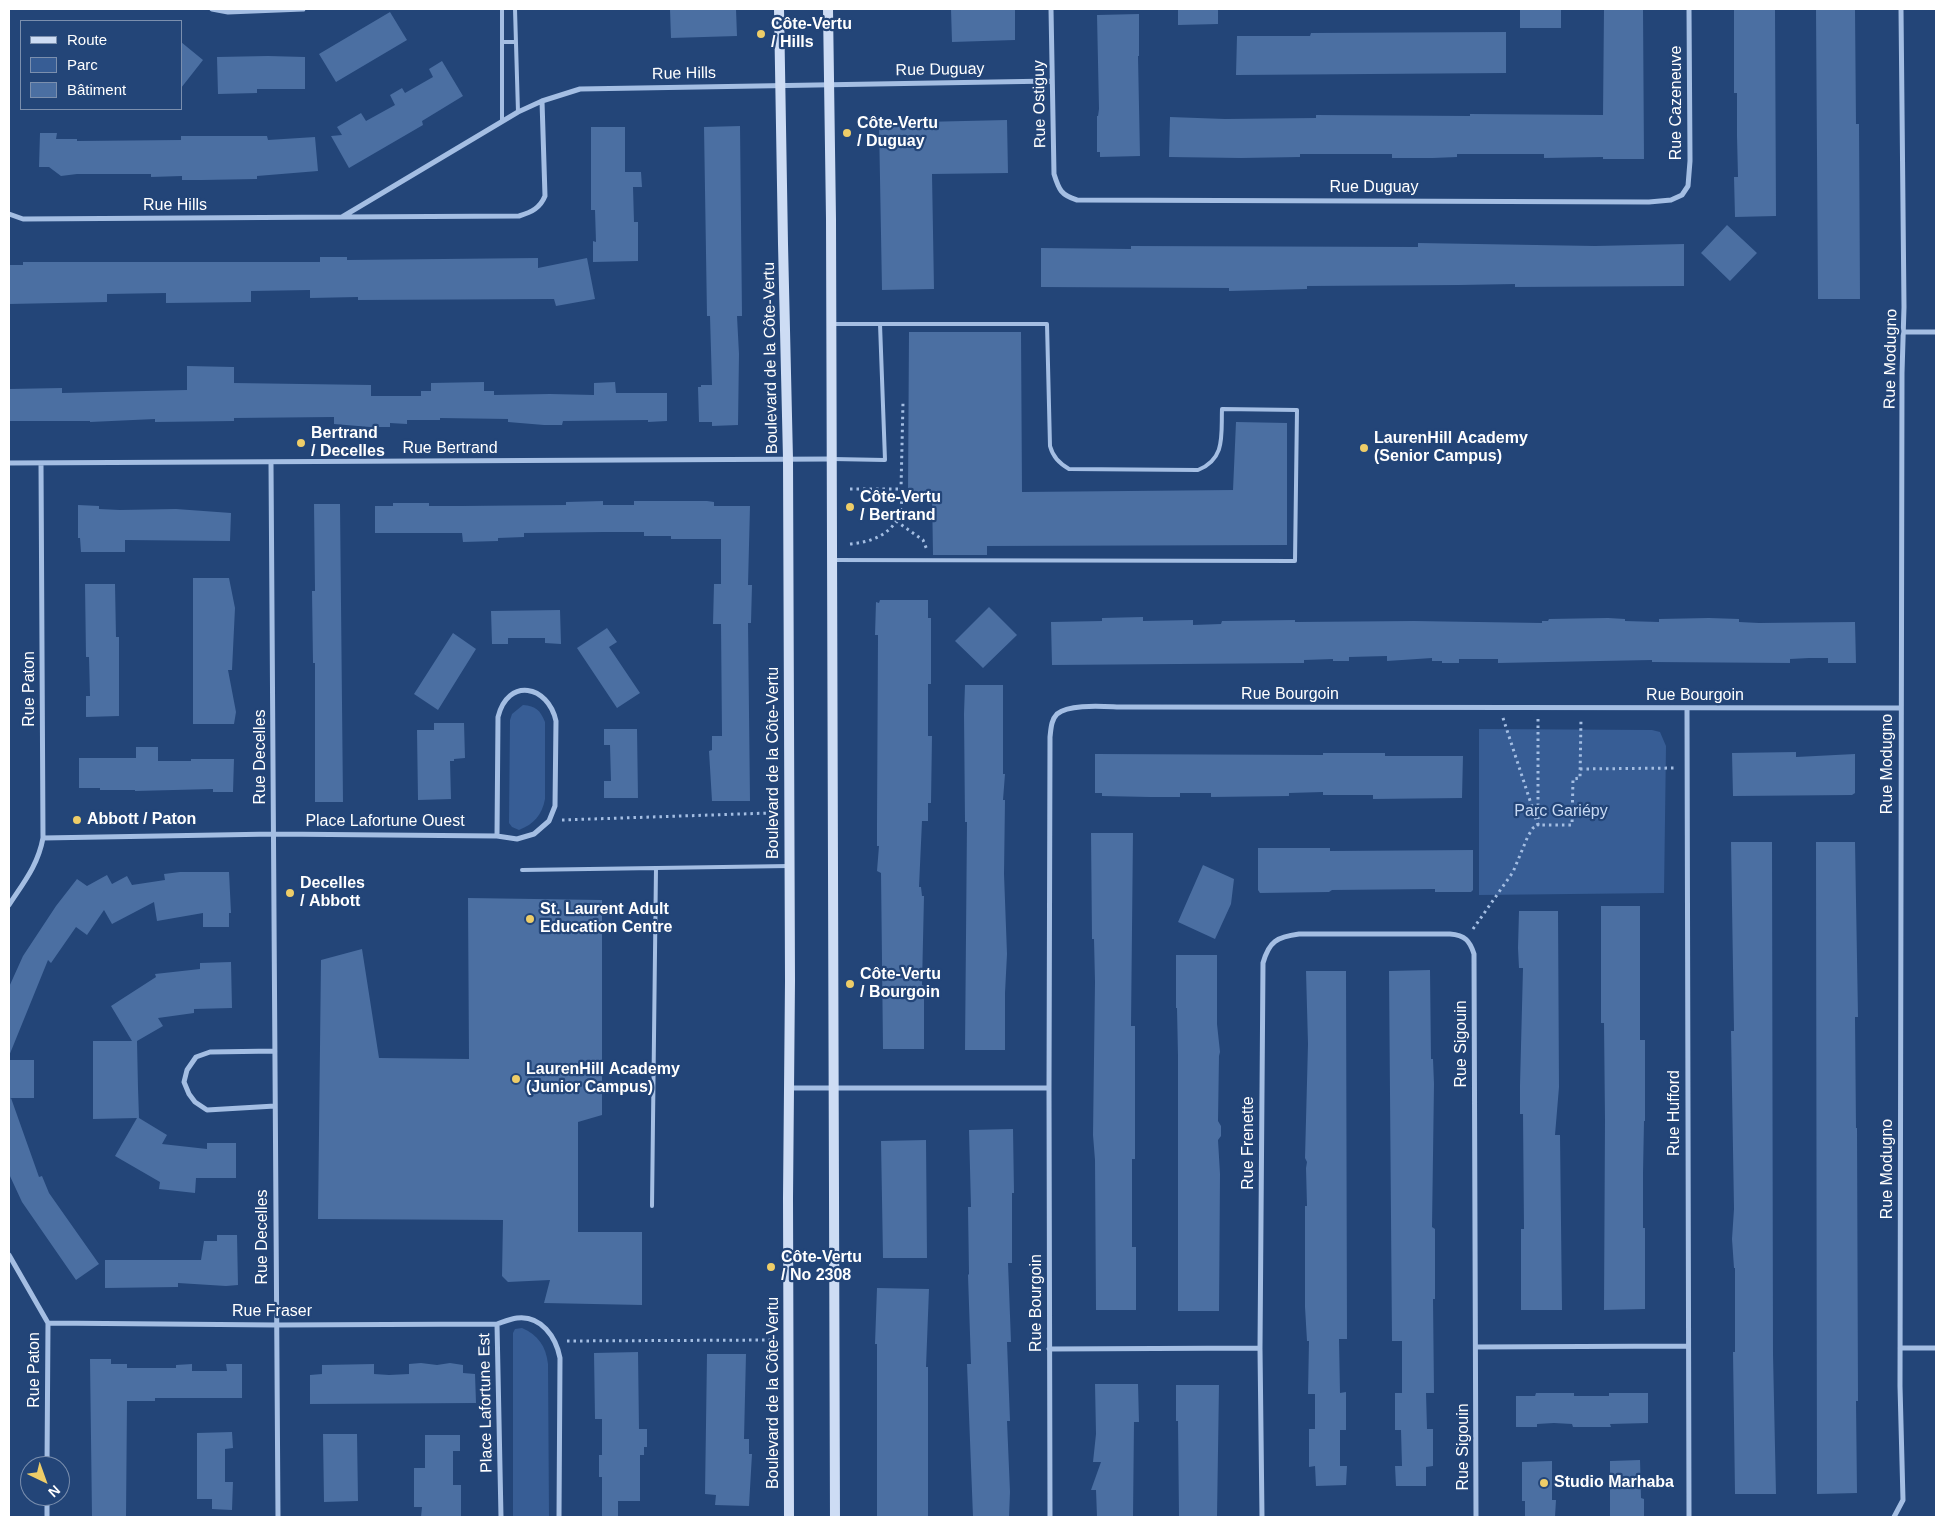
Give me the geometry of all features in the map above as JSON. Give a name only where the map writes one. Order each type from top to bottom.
[{"type":"main road","name":"Boulevard de la Côte-Vertu","points":[[779,9],[788,458],[789,1517]]},
{"type":"main road","points":[[828,9],[832,459],[835,1517]]},
{"type":"street","points":[[212,9],[228,12],[303,9]]},
{"type":"street","name":"Rue Ostiguy","points":[[1051,9],[1054,174],[1058,187],[1065,196]]},
{"type":"street","name":"Rue Cazeneuve","points":[[1682,195],[1688,186],[1690,175],[1689,9]]},
{"type":"street","name":"Rue Modugno","points":[[1894,1517],[1903,1500],[1900,1348],[1901,708],[1904,332],[1901,9]]},
{"type":"street","name":"Rue Duguay","points":[[829,84],[1052,81]]},
{"type":"street","name":"Rue Hills","points":[[342,217],[518,112],[542,101],[580,89],[829,84]]},
{"type":"street","name":"Rue Hills","points":[[9,214],[23,219],[519,216],[537,208],[545,196],[542,101]]},
{"type":"street","name":"Rue Duguay","points":[[1065,196],[1077,200],[1660,202],[1682,195]]},
{"type":"street","points":[[1904,332],[1936,332]]},
{"type":"street","name":"Rue Bertrand","points":[[9,463],[832,459]]},
{"type":"street","name":"Rue Paton","points":[[9,904],[34,868],[40,854],[43,838],[41,463]]},
{"type":"street","name":"Rue Decelles","points":[[271,463],[278,1517]]},
{"type":"street","points":[[497,836],[498,717],[501,705],[510,694],[521,690],[533,691],[546,699],[553,709],[556,721],[556,806],[549,820]]},
{"type":"street","name":"Rue Bourgoin","points":[[1050,1517],[1050,737],[1056,715],[1066,709],[1079,708],[1901,708]]},
{"type":"street","name":"Rue Hufford","points":[[1687,709],[1689,1517]]},
{"type":"street","name":"Place Lafortune Ouest","points":[[43,838],[274,834],[497,836],[517,839],[534,834],[549,820]]},
{"type":"street","name":"Rue Frenette","points":[[1262,1517],[1260,1348],[1263,963],[1266,952],[1273,942],[1284,936],[1299,934],[1460,934],[1466,938]]},
{"type":"street","name":"Rue Sigouin","points":[[1466,938],[1474,954],[1476,1517]]},
{"type":"street","points":[[275,1052],[210,1052],[196,1058],[187,1070],[184,1082],[195,1102],[207,1110],[275,1106]]},
{"type":"street","points":[[789,1088],[1049,1088]]},
{"type":"street","name":"Rue Paton","points":[[9,1255],[48,1323],[47,1456]]},
{"type":"street","name":"Place Lafortune Est","points":[[502,1517],[497,1324],[517,1318],[530,1318],[540,1323],[555,1342],[560,1358],[559,1517]]},
{"type":"street","name":"Rue Fraser","points":[[48,1323],[497,1324]]},
{"type":"street","points":[[1476,1348],[1688,1346]]},
{"type":"street","points":[[1049,1349],[1260,1348]]},
{"type":"street","points":[[1900,1348],[1936,1348]]},
{"type":"lane","points":[[502,9],[502,122]]},
{"type":"lane","points":[[515,9],[518,112]]},
{"type":"lane","points":[[502,42],[516,42]]},
{"type":"lane","points":[[830,324],[1047,324],[1050,446],[1053,456],[1069,469],[1198,470],[1208,466],[1221,448],[1222,409],[1297,410],[1295,562],[832,560]]},
{"type":"lane","points":[[832,459],[885,460],[880,324]]},
{"type":"lane","points":[[522,870],[789,866]]},
{"type":"lane","points":[[652,1206],[656,868]]},
{"type":"path","points":[[850,544],[874,540],[887,531],[896,521],[903,503],[901,489],[902,402]]},
{"type":"path","points":[[850,489],[901,489]]},
{"type":"path","points":[[896,521],[922,540],[927,548],[928,560]]},
{"type":"path","points":[[1499,708],[1538,825]]},
{"type":"path","points":[[1538,708],[1538,825]]},
{"type":"path","points":[[1466,938],[1514,872],[1533,828],[1538,825],[1572,825],[1572,779],[1580,778],[1581,708]]},
{"type":"path","points":[[1580,769],[1686,768]]},
{"type":"path","points":[[549,820],[770,813]]},
{"type":"path","points":[[555,1342],[771,1340]]},
{"type":"green space","points":[[523,705],[537,709],[545,722],[545,799],[542,810],[536,818],[529,825],[519,830],[512,827],[509,823],[510,720],[512,714]]},
{"type":"green space","name":"Parc Gariépy","points":[[1479,729],[1652,730],[1660,732],[1666,746],[1664,893],[1479,895]]},
{"type":"green space","points":[[522,1328],[533,1334],[540,1342],[548,1364],[549,1517],[513,1517],[513,1333],[515,1329]]},
{"type":"building","points":[[670,9],[736,9],[737,36],[671,38]]},
{"type":"building","points":[[951,9],[1015,9],[1015,40],[952,42]]},
{"type":"building","points":[[1178,9],[1218,9],[1218,24],[1178,25]]},
{"type":"building","points":[[1520,9],[1561,9],[1561,28],[1520,28]]},
{"type":"building","points":[[1604,9],[1643,9],[1644,159],[1603,159],[1603,157],[1544,158],[1544,154],[1457,154],[1457,157],[1433,158],[1392,158],[1392,154],[1300,154],[1300,157],[1241,158],[1169,157],[1170,117],[1225,119],[1316,118],[1316,115],[1603,115]]},
{"type":"building","points":[[1734,9],[1775,9],[1776,216],[1735,217],[1734,177],[1738,177],[1737,93],[1734,93]]},
{"type":"building","points":[[1816,9],[1855,9],[1856,124],[1859,124],[1860,299],[1818,299]]},
{"type":"building","points":[[390,12],[407,40],[336,82],[319,54]]},
{"type":"building","points":[[1139,14],[1140,156],[1100,157],[1100,152],[1097,152],[1097,116],[1099,109],[1097,15]]},
{"type":"building","points":[[1506,32],[1506,73],[1236,75],[1237,36],[1310,36],[1311,33]]},
{"type":"building","points":[[182,43],[203,60],[182,87]]},
{"type":"building","points":[[217,57],[305,57],[305,89],[257,89],[257,93],[218,94]]},
{"type":"building","points":[[442,61],[463,96],[422,121],[423,125],[349,168],[331,136],[342,135],[337,127],[361,113],[366,121],[395,105],[390,95],[402,88],[405,93],[433,77],[429,69]]},
{"type":"building","points":[[1007,120],[1008,173],[932,174],[934,289],[882,290],[879,123]]},
{"type":"building","points":[[740,126],[742,316],[737,316],[739,354],[738,425],[712,426],[712,422],[699,422],[698,387],[701,387],[701,385],[712,385],[710,316],[707,316],[704,127]]},
{"type":"building","points":[[591,127],[625,127],[625,172],[641,172],[642,187],[633,187],[634,222],[638,222],[638,261],[593,262],[593,241],[596,242],[595,210],[591,210]]},
{"type":"building","points":[[40,133],[57,133],[56,139],[77,139],[77,141],[181,140],[181,136],[267,136],[268,140],[315,137],[318,171],[257,176],[257,179],[182,180],[182,176],[151,177],[151,174],[77,174],[61,176],[49,167],[39,167]]},
{"type":"building","points":[[1727,225],[1757,253],[1730,281],[1701,253]]},
{"type":"building","points":[[1418,243],[1595,246],[1684,244],[1684,286],[1515,287],[1515,284],[1307,286],[1307,289],[1229,291],[1229,288],[1041,287],[1041,248],[1131,249],[1131,246],[1418,247]]},
{"type":"building","points":[[320,257],[347,257],[347,260],[538,258],[538,268],[587,258],[595,299],[556,306],[554,299],[358,300],[358,297],[310,298],[310,290],[251,291],[251,302],[166,303],[166,293],[107,294],[107,302],[9,304],[9,265],[23,265],[23,262],[320,262]]},
{"type":"building","points":[[909,332],[1021,332],[1022,492],[1233,490],[1236,422],[1287,423],[1287,545],[987,546],[987,555],[933,555],[932,493],[908,493]]},
{"type":"building","points":[[187,366],[234,367],[234,383],[371,385],[371,396],[421,396],[421,391],[431,391],[431,383],[484,382],[484,391],[494,391],[494,395],[594,395],[594,383],[615,382],[616,393],[667,393],[667,421],[563,421],[562,425],[544,425],[508,422],[508,419],[440,418],[440,420],[407,420],[407,424],[390,423],[390,427],[370,427],[334,424],[334,417],[234,418],[234,421],[155,422],[155,419],[90,422],[9,421],[9,389],[62,388],[62,393],[187,390]]},
{"type":"building","points":[[603,501],[603,505],[634,505],[634,501],[707,501],[714,502],[714,506],[750,506],[748,585],[752,585],[751,623],[748,623],[750,801],[712,801],[709,751],[712,750],[712,736],[722,736],[721,624],[713,624],[714,584],[721,584],[721,539],[671,539],[671,536],[644,536],[644,532],[604,532],[524,533],[524,537],[498,538],[498,541],[463,542],[462,533],[375,533],[375,506],[393,506],[393,503],[429,503],[429,506],[462,506],[566,505],[566,502]]},
{"type":"building","points":[[314,504],[340,504],[343,802],[315,802],[315,663],[313,663],[312,591],[315,591]]},
{"type":"building","points":[[78,505],[99,506],[99,509],[176,509],[231,513],[230,541],[125,540],[125,552],[81,552],[80,538],[78,538]]},
{"type":"building","points":[[193,578],[229,578],[235,608],[232,670],[228,670],[236,712],[234,724],[193,724]]},
{"type":"building","points":[[85,584],[115,584],[116,637],[119,637],[119,716],[86,717],[86,696],[90,696],[89,657],[86,657]]},
{"type":"building","points":[[880,600],[928,600],[928,618],[931,618],[931,684],[928,684],[928,736],[932,736],[931,803],[928,803],[928,821],[922,821],[919,887],[921,887],[922,896],[924,896],[922,985],[924,986],[924,1049],[883,1049],[881,873],[877,871],[879,846],[877,846],[878,635],[875,635],[876,602],[879,603]]},
{"type":"building","points":[[989,607],[1017,635],[983,668],[955,641]]},
{"type":"building","points":[[560,610],[561,644],[545,643],[545,638],[508,638],[508,644],[492,644],[491,611]]},
{"type":"building","points":[[1143,617],[1143,621],[1193,620],[1193,625],[1221,624],[1222,621],[1295,620],[1295,622],[1542,623],[1542,621],[1548,621],[1549,619],[1608,618],[1625,619],[1625,621],[1659,622],[1659,619],[1709,618],[1739,619],[1739,622],[1759,623],[1855,622],[1856,663],[1828,663],[1828,658],[1809,658],[1790,659],[1790,663],[1652,662],[1652,660],[1498,663],[1498,659],[1459,659],[1459,663],[1442,663],[1442,661],[1432,661],[1432,658],[1387,661],[1387,656],[1349,657],[1349,661],[1333,661],[1333,659],[1304,660],[1304,663],[1052,665],[1051,622],[1102,621],[1102,618]]},
{"type":"building","points":[[607,628],[617,642],[609,647],[640,693],[617,708],[577,648]]},
{"type":"building","points":[[453,633],[476,649],[438,710],[414,694]]},
{"type":"building","points":[[965,685],[1003,685],[1003,774],[1005,774],[1003,800],[1005,800],[1004,874],[1007,954],[1005,1050],[965,1050],[967,822],[965,822]]},
{"type":"building","points":[[434,723],[464,723],[465,758],[450,761],[451,799],[418,800],[417,730],[434,730]]},
{"type":"building","points":[[604,729],[637,729],[638,798],[604,798],[604,781],[611,781],[610,745],[604,745]]},
{"type":"building","points":[[136,747],[158,747],[158,761],[234,759],[233,792],[213,792],[213,789],[135,791],[79,788],[79,758],[136,758]]},
{"type":"building","points":[[1796,752],[1796,757],[1855,754],[1855,793],[1852,795],[1733,796],[1732,753]]},
{"type":"building","points":[[1323,753],[1385,753],[1385,756],[1463,756],[1462,798],[1373,799],[1373,795],[1323,795],[1323,792],[1289,793],[1289,796],[1211,797],[1211,793],[1180,793],[1180,797],[1150,797],[1102,796],[1102,793],[1095,793],[1095,754],[1323,755]]},
{"type":"building","points":[[1091,833],[1133,833],[1131,1026],[1135,1026],[1135,1159],[1132,1159],[1132,1247],[1136,1247],[1136,1310],[1096,1310],[1095,1160],[1093,1135],[1095,982],[1094,939],[1092,939]]},
{"type":"building","points":[[1731,842],[1772,842],[1773,1354],[1776,1494],[1735,1494],[1733,1352],[1735,1352],[1735,1268],[1732,1239],[1734,1209],[1731,1031],[1734,1031]]},
{"type":"building","points":[[1816,842],[1855,842],[1858,1017],[1855,1017],[1857,1128],[1857,1493],[1817,1494]]},
{"type":"building","points":[[1258,848],[1330,848],[1330,851],[1473,850],[1473,890],[1471,892],[1435,892],[1435,889],[1332,890],[1329,892],[1260,893],[1258,890]]},
{"type":"building","points":[[1203,865],[1234,879],[1231,904],[1215,939],[1178,922]]},
{"type":"building","points":[[180,872],[229,872],[231,913],[229,913],[229,927],[203,927],[203,913],[157,921],[154,902],[112,924],[104,910],[87,935],[76,927],[51,963],[48,960],[9,1056],[9,987],[23,956],[56,906],[77,879],[87,886],[107,875],[112,884],[127,876],[132,885],[165,880],[164,874]]},
{"type":"building","points":[[468,898],[602,900],[602,1115],[578,1122],[578,1232],[642,1232],[642,1305],[544,1303],[550,1280],[508,1282],[502,1276],[503,1220],[318,1219],[321,960],[362,949],[379,1058],[469,1059]]},
{"type":"building","points":[[1601,906],[1640,906],[1640,1040],[1645,1040],[1643,1228],[1645,1228],[1645,1309],[1604,1310],[1605,1120],[1604,1023],[1601,1023]]},
{"type":"building","points":[[1519,911],[1558,911],[1559,1087],[1555,1135],[1560,1135],[1562,1310],[1521,1310],[1521,1229],[1524,1229],[1523,1114],[1520,1114],[1523,968],[1519,968]]},
{"type":"building","points":[[1176,955],[1217,955],[1217,1024],[1220,1052],[1218,1121],[1221,1126],[1221,1136],[1218,1140],[1220,1174],[1219,1311],[1178,1311]]},
{"type":"building","points":[[231,962],[232,1008],[194,1009],[194,1013],[158,1018],[163,1026],[137,1041],[138,1088],[139,1118],[167,1135],[162,1144],[207,1149],[207,1143],[236,1143],[236,1178],[196,1178],[195,1193],[159,1189],[160,1182],[115,1156],[137,1118],[93,1119],[93,1041],[132,1041],[111,1006],[156,977],[155,974],[200,969],[200,963]]},
{"type":"building","points":[[1430,970],[1431,1059],[1433,1059],[1434,1084],[1432,1227],[1435,1229],[1435,1299],[1433,1299],[1434,1393],[1426,1393],[1427,1429],[1433,1429],[1433,1466],[1426,1467],[1426,1486],[1396,1486],[1395,1466],[1402,1466],[1401,1430],[1395,1430],[1395,1393],[1402,1393],[1402,1341],[1392,1341],[1389,971]]},
{"type":"building","points":[[1306,971],[1346,971],[1347,1339],[1339,1339],[1340,1393],[1346,1392],[1346,1430],[1340,1430],[1340,1466],[1347,1466],[1346,1485],[1316,1486],[1315,1466],[1309,1467],[1309,1429],[1315,1429],[1315,1394],[1308,1394],[1309,1341],[1307,1341],[1305,1307],[1307,1162],[1305,1158],[1308,1044]]},
{"type":"building","points":[[9,1060],[34,1060],[34,1098],[9,1098]]},
{"type":"building","points":[[11,1098],[39,1177],[42,1176],[49,1193],[99,1264],[76,1280],[22,1202],[9,1174],[9,1099]]},
{"type":"building","points":[[1013,1129],[1012,1263],[1008,1263],[1011,1342],[1007,1342],[1010,1421],[1007,1421],[1010,1492],[1009,1517],[973,1517],[967,1364],[971,1364],[968,1275],[968,1207],[971,1207],[969,1130]]},
{"type":"building","points":[[926,1140],[927,1258],[883,1258],[881,1141]]},
{"type":"building","points":[[217,1235],[237,1235],[238,1285],[178,1283],[178,1287],[105,1288],[105,1260],[201,1260],[204,1241],[217,1241]]},
{"type":"building","points":[[877,1288],[929,1289],[926,1367],[928,1367],[928,1517],[877,1517],[877,1344],[875,1344]]},
{"type":"building","points":[[638,1352],[639,1429],[647,1429],[647,1447],[644,1447],[644,1455],[640,1455],[640,1501],[618,1501],[618,1517],[602,1517],[602,1477],[599,1477],[599,1455],[602,1455],[602,1419],[595,1419],[594,1353]]},
{"type":"building","points":[[707,1354],[746,1354],[744,1439],[749,1439],[749,1454],[752,1454],[749,1506],[715,1505],[716,1495],[705,1494]]},
{"type":"building","points":[[90,1359],[111,1359],[111,1364],[127,1364],[127,1368],[176,1368],[176,1365],[192,1364],[192,1371],[227,1371],[226,1364],[242,1364],[242,1398],[155,1398],[155,1401],[127,1401],[126,1517],[92,1517]]},
{"type":"building","points":[[374,1364],[374,1374],[389,1375],[409,1374],[409,1364],[463,1365],[463,1373],[475,1374],[476,1403],[310,1404],[310,1375],[322,1374],[322,1365]]},
{"type":"building","points":[[1095,1384],[1138,1384],[1139,1422],[1134,1422],[1133,1517],[1097,1517],[1096,1490],[1091,1490],[1101,1462],[1093,1462],[1096,1434]]},
{"type":"building","points":[[1176,1385],[1219,1385],[1217,1517],[1179,1517]]},
{"type":"building","points":[[1536,1393],[1574,1393],[1574,1396],[1609,1396],[1609,1393],[1648,1393],[1648,1423],[1610,1424],[1611,1427],[1573,1427],[1572,1424],[1554,1423],[1537,1424],[1537,1427],[1516,1427],[1516,1396],[1535,1396]]},
{"type":"building","points":[[232,1432],[233,1448],[225,1449],[225,1482],[233,1482],[232,1510],[212,1509],[212,1499],[197,1499],[197,1433]]},
{"type":"building","points":[[323,1434],[357,1434],[358,1501],[324,1502]]},
{"type":"building","points":[[425,1435],[460,1435],[460,1451],[453,1451],[453,1485],[461,1485],[461,1517],[421,1517],[422,1507],[414,1507],[414,1468],[425,1468]]},
{"type":"building","points":[[1640,1460],[1641,1498],[1644,1499],[1644,1517],[1610,1517],[1610,1461]]},
{"type":"building","points":[[1552,1461],[1552,1500],[1556,1500],[1555,1517],[1525,1517],[1525,1501],[1522,1501],[1522,1462]]},
{"type":"place","name":"Côte-Vertu / Hills","points":[[761,34]]},
{"type":"place","name":"Côte-Vertu / Duguay","points":[[847,133]]},
{"type":"place","name":"Bertrand / Decelles","points":[[301,443]]},
{"type":"place","name":"LaurenHill Academy (Senior Campus)","points":[[1364,448]]},
{"type":"place","name":"Côte-Vertu / Bertrand","points":[[850,507]]},
{"type":"place","name":"Abbott / Paton","points":[[77,820]]},
{"type":"place","name":"Decelles / Abbott","points":[[290,893]]},
{"type":"place","name":"St. Laurent Adult Education Centre","points":[[530,919]]},
{"type":"place","name":"Côte-Vertu / Bourgoin","points":[[850,984]]},
{"type":"place","name":"LaurenHill Academy (Junior Campus)","points":[[516,1079]]},
{"type":"place","name":"Côte-Vertu / No 2308","points":[[771,1267]]},
{"type":"place","name":"Studio Marhaba","points":[[1544,1483]]}]
